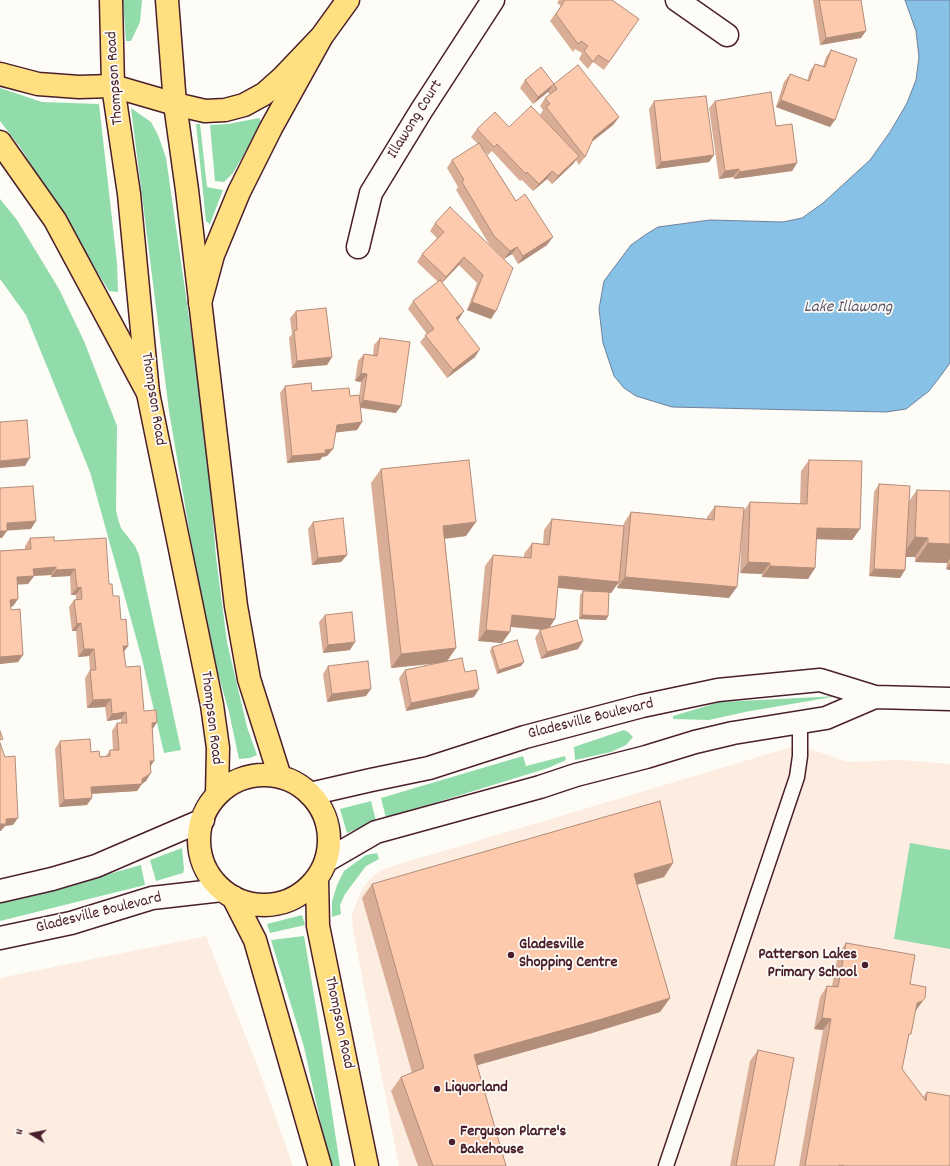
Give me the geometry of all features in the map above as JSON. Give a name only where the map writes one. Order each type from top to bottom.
[{"type":"main road","name":"Thompson Road","points":[[111,0],[113,86],[129,194],[148,393],[212,705],[218,748],[217,795]]},
{"type":"main road","points":[[167,0],[175,104],[187,190],[236,606],[249,679],[280,777]]},
{"type":"main road","points":[[200,303],[213,256],[239,192],[271,128],[322,36],[348,0]]},
{"type":"main road","points":[[0,74],[38,84],[79,87],[113,86],[175,104],[205,110],[225,110],[244,105],[264,94],[282,78],[322,36]]},
{"type":"main road","points":[[0,142],[55,220],[148,393]]},
{"type":"main road","points":[[228,894],[251,904],[270,905],[288,901],[304,892],[322,870],[329,843],[328,825],[321,808],[310,794],[296,783],[280,777],[263,775],[246,778],[231,784],[217,795],[209,807],[203,820],[199,839],[202,858],[210,876],[228,894],[255,940],[320,1166]]},
{"type":"main road","name":"Thompson Road","points":[[322,870],[318,926],[367,1166]]},
{"type":"street","name":"Illawong Court","points":[[358,247],[371,193],[421,111],[493,0]]},
{"type":"street","points":[[677,0],[727,35]]},
{"type":"street","name":"Gladesville Boulevard","points":[[310,794],[429,768],[525,737],[642,706],[718,690],[820,680],[875,697],[950,699]]},
{"type":"street","name":"Gladesville Boulevard","points":[[322,870],[376,832],[540,787],[576,775],[646,758],[695,742],[733,733],[826,718],[875,697]]},
{"type":"street","points":[[0,891],[52,879],[96,866],[203,820]]},
{"type":"street","name":"Gladesville Boulevard","points":[[0,938],[71,923],[152,898],[228,894]]},
{"type":"lane","points":[[666,1166],[796,777],[800,756],[800,722]]},
{"type":"shaded area","points":[[798,745],[848,762],[901,760],[950,764],[950,1166],[399,1166],[353,930],[352,914],[362,889],[370,879],[383,869]]},
{"type":"shaded area","points":[[206,936],[259,1070],[293,1166],[0,1166],[0,978]]},
{"type":"green space","points":[[123,0],[142,0],[140,22],[131,41],[126,41]]},
{"type":"green space","points":[[0,88],[42,102],[99,104],[117,263],[118,292],[109,291],[20,147],[0,121]]},
{"type":"green space","points":[[131,108],[151,122],[158,135],[166,158],[205,428],[216,557],[227,642],[247,727],[257,755],[250,758],[239,759],[200,594],[169,411]]},
{"type":"green space","points":[[259,118],[262,123],[233,173],[224,182],[215,181],[210,125],[228,124]]},
{"type":"green space","points":[[196,124],[200,124],[207,187],[223,190],[210,224],[206,221]]},
{"type":"green space","points":[[0,199],[17,220],[59,289],[84,341],[117,426],[116,510],[121,528],[135,546],[139,555],[181,750],[164,753],[142,659],[90,472],[26,315],[0,279]]},
{"type":"green space","points":[[838,696],[745,712],[709,720],[673,719],[673,716],[720,702]]},
{"type":"green space","points":[[624,730],[633,737],[626,745],[611,752],[575,760],[574,747]]},
{"type":"green space","points":[[523,756],[526,766],[565,756],[566,760],[548,768],[386,818],[381,798]]},
{"type":"green space","points":[[371,801],[376,821],[347,833],[340,809]]},
{"type":"green space","points":[[910,843],[950,850],[950,949],[894,939]]},
{"type":"green space","points":[[182,848],[183,873],[156,881],[150,860]]},
{"type":"green space","points":[[377,853],[379,859],[366,866],[345,894],[340,905],[341,914],[332,917],[332,901],[337,885],[344,871],[366,855]]},
{"type":"green space","points":[[141,865],[145,885],[0,921],[0,901],[33,895]]},
{"type":"green space","points":[[302,915],[305,925],[270,933],[267,924]]},
{"type":"green space","points":[[304,936],[340,1166],[330,1166],[304,1047],[271,940]]},
{"type":"water","name":"Lake Illawong","points":[[905,0],[950,0],[950,363],[929,391],[906,409],[886,412],[672,407],[636,396],[624,388],[614,376],[603,343],[599,309],[604,281],[631,245],[658,227],[710,220],[783,222],[802,218],[823,203],[870,160],[890,132],[907,103],[916,80],[919,57],[916,31]]},
{"type":"building","points":[[565,0],[612,0],[639,19],[609,62],[598,55],[593,62],[584,51],[588,46],[581,41],[578,44],[556,14]]},
{"type":"building","points":[[819,0],[861,0],[866,31],[826,38]]},
{"type":"building","points":[[831,50],[857,59],[835,120],[781,100],[790,74],[809,81],[815,64],[825,67]]},
{"type":"building","points":[[578,65],[619,117],[594,137],[585,157],[546,107],[550,104],[545,98],[557,89],[554,84]]},
{"type":"building","points":[[541,67],[554,84],[538,97],[525,80]]},
{"type":"building","points":[[771,92],[776,126],[792,124],[797,163],[739,172],[739,169],[725,171],[715,101]]},
{"type":"building","points":[[706,96],[714,155],[661,162],[654,101]]},
{"type":"building","points":[[531,106],[579,156],[558,176],[552,171],[539,184],[527,172],[526,174],[497,144],[494,147],[477,129],[495,112],[509,127]]},
{"type":"building","points":[[479,143],[516,201],[525,194],[553,237],[523,256],[517,247],[510,251],[494,236],[462,182],[464,180],[452,160]]},
{"type":"building","points":[[450,207],[513,268],[496,311],[472,302],[483,275],[464,257],[446,277],[422,254],[444,232],[435,223]]},
{"type":"building","points":[[440,280],[464,311],[456,318],[480,349],[453,370],[425,335],[434,329],[413,301]]},
{"type":"building","points":[[326,308],[332,357],[297,361],[294,331],[297,330],[296,311]]},
{"type":"building","points":[[380,338],[410,342],[401,406],[363,400],[367,374],[361,373],[364,354],[377,356]]},
{"type":"building","points":[[311,383],[312,391],[349,388],[350,396],[359,395],[362,422],[337,425],[333,449],[325,450],[326,453],[292,456],[285,386]]},
{"type":"building","points":[[27,420],[30,458],[0,461],[0,422]]},
{"type":"building","points":[[469,460],[476,522],[443,526],[456,648],[401,654],[381,469]]},
{"type":"building","points":[[809,460],[862,461],[860,529],[817,528],[815,568],[770,566],[770,563],[748,562],[750,502],[807,504]]},
{"type":"building","points":[[879,484],[910,486],[905,570],[874,569]]},
{"type":"building","points":[[33,486],[36,521],[7,523],[7,531],[0,531],[0,488]]},
{"type":"building","points":[[917,490],[950,491],[950,544],[928,543],[928,538],[915,537]]},
{"type":"building","points":[[715,506],[744,508],[737,587],[625,577],[631,512],[714,520]]},
{"type":"building","points":[[343,518],[347,555],[318,558],[313,522]]},
{"type":"building","points":[[552,519],[624,526],[619,582],[559,576],[555,619],[512,615],[510,632],[486,630],[493,555],[531,558],[532,543],[549,545]]},
{"type":"building","points":[[54,537],[54,541],[106,538],[109,584],[112,584],[113,596],[119,596],[121,620],[126,619],[128,646],[123,646],[126,667],[140,666],[144,711],[156,710],[157,722],[152,723],[154,761],[150,761],[151,773],[142,779],[142,784],[91,787],[92,798],[64,800],[60,741],[90,739],[91,752],[99,751],[100,757],[110,756],[110,750],[119,750],[117,723],[127,723],[126,712],[112,714],[111,699],[93,700],[90,670],[96,670],[94,649],[84,649],[81,623],[77,624],[74,600],[82,599],[81,587],[77,588],[75,569],[56,570],[56,567],[33,569],[34,576],[17,577],[18,599],[10,600],[11,610],[20,609],[23,655],[0,657],[0,551],[31,549],[30,538]]},
{"type":"building","points":[[583,591],[609,592],[608,616],[582,615]]},
{"type":"building","points":[[352,612],[355,642],[328,645],[325,615]]},
{"type":"building","points":[[577,620],[583,641],[547,652],[540,630]]},
{"type":"building","points":[[517,640],[524,662],[499,670],[492,647]]},
{"type":"building","points":[[462,658],[465,672],[476,670],[479,689],[411,703],[405,670]]},
{"type":"building","points":[[368,661],[371,689],[332,694],[328,666]]},
{"type":"building","points":[[0,731],[3,739],[0,740]]},
{"type":"building","points":[[0,743],[5,757],[15,756],[18,818],[6,819],[6,824],[0,824]]},
{"type":"building","name":"Gladesville Shopping Centre","points":[[660,801],[673,863],[634,874],[670,998],[474,1055],[506,1166],[433,1166],[401,1077],[424,1068],[372,884]]},
{"type":"building","points":[[846,943],[915,955],[910,984],[926,987],[925,998],[917,1003],[902,1069],[926,1101],[927,1092],[950,1096],[950,1166],[805,1166],[831,1019],[822,1018],[827,986],[838,987]]},
{"type":"building","points":[[758,1050],[794,1058],[774,1166],[736,1166]]},
{"type":"place","name":"Gladesville Shopping Centre","points":[[511,955]]},
{"type":"place","name":"Patterson Lakes Primary School","points":[[865,965]]},
{"type":"place","name":"Liquorland","points":[[437,1089]]},
{"type":"place","name":"Ferguson Plarre's Bakehouse","points":[[452,1142]]}]
